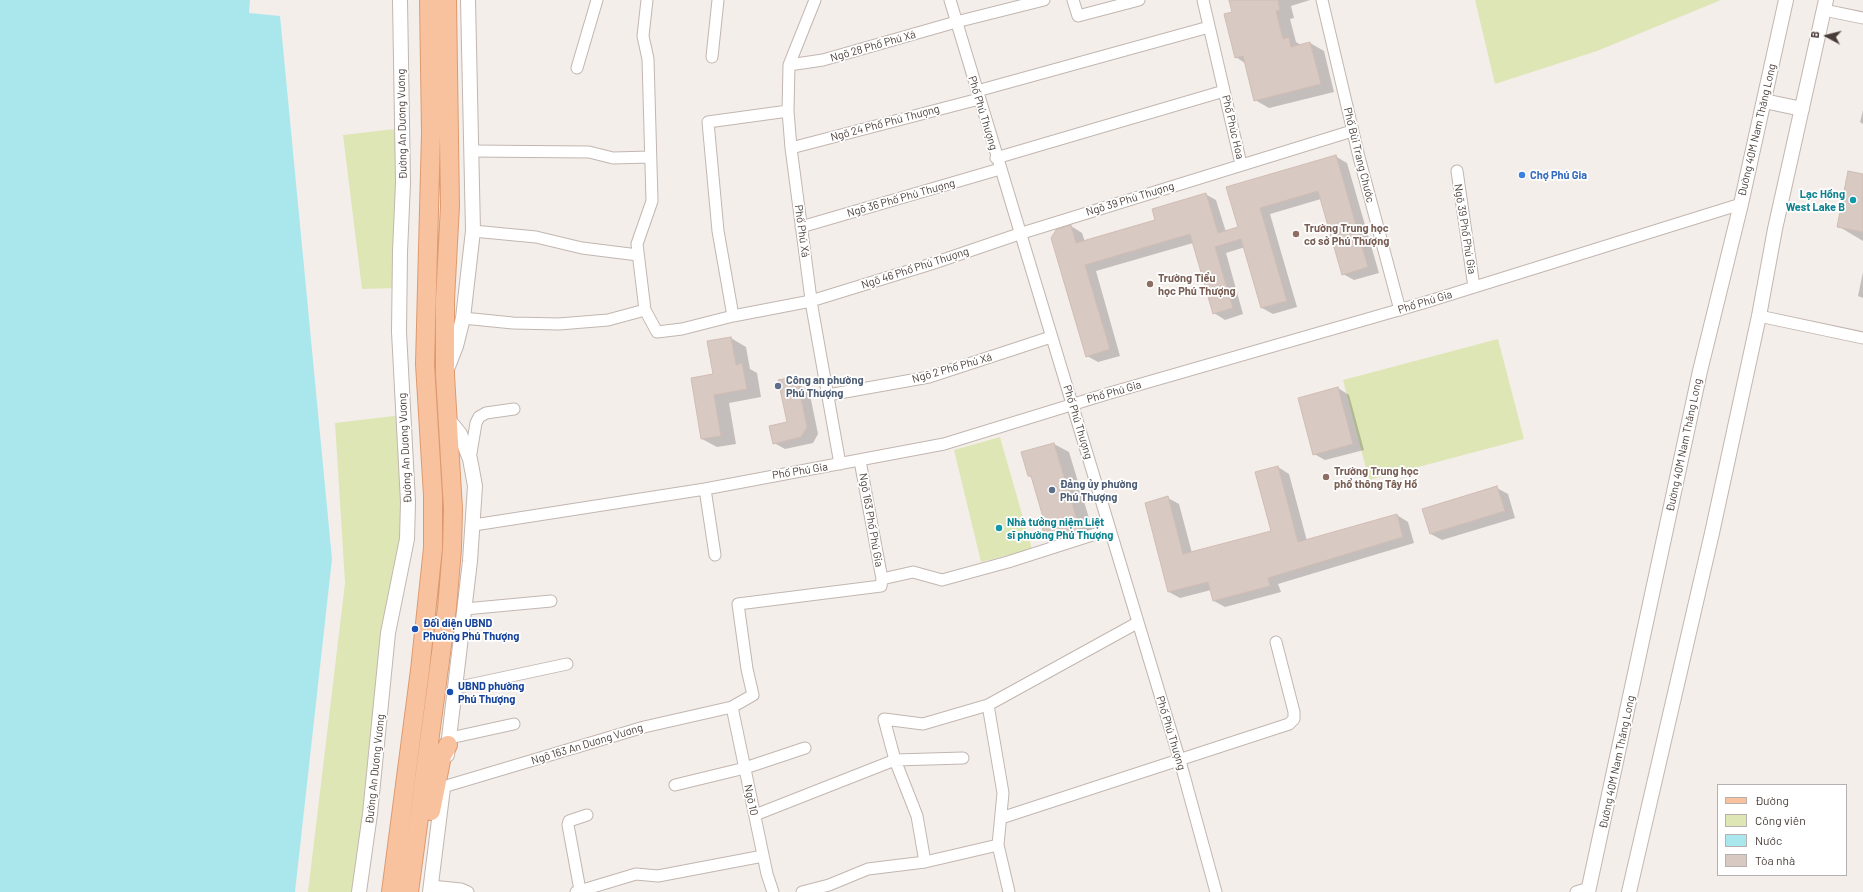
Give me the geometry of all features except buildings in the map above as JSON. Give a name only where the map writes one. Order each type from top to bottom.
[{"type":"main road","points":[[391,892],[421,662],[433,548],[433,496],[425,364],[431,133],[429,0]]},
{"type":"main road","points":[[409,892],[447,608],[452,549],[453,509],[446,417],[445,375],[446,300],[450,206],[447,0]]},
{"type":"main road","points":[[412,868],[424,848],[427,838],[442,756],[449,742]]},
{"type":"street","name":"Đường An Dương Vương","points":[[359,892],[370,814],[388,633],[407,539],[408,502],[400,332],[400,252],[403,183],[400,0]]},
{"type":"street","points":[[445,375],[456,346],[463,318],[473,231],[468,0]]},
{"type":"street","points":[[577,68],[597,0]]},
{"type":"street","points":[[463,318],[514,323],[559,324],[608,320],[645,310],[637,244],[652,201],[648,59],[643,36],[647,0]]},
{"type":"street","points":[[712,57],[718,0]]},
{"type":"street","name":"Phố Phú Xá","points":[[815,0],[789,65],[788,111],[791,148],[811,301],[840,464]]},
{"type":"street","name":"Phố Phú Thượng","points":[[950,0],[996,158],[1072,404],[1108,530],[1180,761],[1216,892]]},
{"type":"street","name":"Ngõ 28 Phố Phú Xá","points":[[789,65],[823,60],[956,22],[1044,0]]},
{"type":"street","points":[[1073,0],[1078,16],[1139,0]]},
{"type":"street","name":"Phố Phúc Hoa","points":[[1202,0],[1241,164],[1352,131]]},
{"type":"street","name":"Phố Bùi Trang Chước","points":[[1322,0],[1352,131],[1400,310]]},
{"type":"street","name":"Đường 40M Nam Thăng Long","points":[[1584,891],[1700,371],[1741,204],[1786,0]]},
{"type":"street","points":[[1629,892],[1712,533],[1759,316],[1775,229],[1825,5],[1863,18]]},
{"type":"street","name":"Ngõ 24 Phố Phú Thượng","points":[[791,148],[1209,27]]},
{"type":"street","points":[[996,158],[1224,91]]},
{"type":"street","points":[[1764,101],[1802,109]]},
{"type":"street","points":[[733,316],[718,231],[708,122],[788,111]]},
{"type":"street","points":[[472,151],[589,152],[614,158],[650,157]]},
{"type":"street","name":"Ngõ 39 Phú Thượng","points":[[1019,234],[1241,164]]},
{"type":"street","name":"Ngõ 36 Phố Phú Thượng","points":[[802,227],[1000,169]]},
{"type":"street","name":"Ngõ 39 Phố Phú Gia","points":[[1457,171],[1474,287]]},
{"type":"street","name":"Phố Phú Gia","points":[[474,525],[705,488],[944,444],[1072,404],[1400,310],[1741,204]]},
{"type":"street","points":[[473,231],[536,237],[582,248],[638,255]]},
{"type":"street","name":"Ngõ 46 Phố Phú Thượng","points":[[645,310],[657,332],[682,329],[733,316],[811,301],[931,264],[1019,234]]},
{"type":"street","points":[[1759,316],[1863,338]]},
{"type":"street","name":"Ngõ 2 Phố Phú Xá","points":[[828,395],[929,376],[1051,337]]},
{"type":"street","points":[[470,459],[476,423],[480,417],[486,413],[514,409]]},
{"type":"street","points":[[446,417],[460,434],[470,459],[474,486],[474,525],[431,889],[461,889],[468,892]]},
{"type":"street","name":"Ngõ 163 Phố Phú Gia","points":[[860,460],[882,579]]},
{"type":"street","points":[[705,488],[715,555]]},
{"type":"street","points":[[882,579],[913,572],[942,580],[1008,562],[1108,530]]},
{"type":"street","name":"Ngõ 163 An Dương Vương","points":[[444,788],[644,727],[732,707],[753,695],[747,669],[738,604],[881,586],[882,579]]},
{"type":"street","points":[[465,609],[551,601]]},
{"type":"street","points":[[925,862],[917,816],[895,760],[884,719],[923,724],[988,705],[1137,623]]},
{"type":"street","points":[[1001,818],[1180,761],[1289,724],[1294,719],[1294,712],[1276,642]]},
{"type":"street","points":[[455,688],[567,664]]},
{"type":"street","points":[[988,705],[1003,793],[998,845],[1009,892]]},
{"type":"street","name":"Ngõ 10","points":[[732,707],[763,856],[773,892]]},
{"type":"street","points":[[449,742],[514,724]]},
{"type":"street","points":[[675,785],[745,768],[805,748]]},
{"type":"street","points":[[755,815],[895,760],[963,758]]},
{"type":"street","points":[[587,815],[569,821],[568,825],[580,891],[636,874],[658,876],[763,856]]},
{"type":"street","points":[[802,892],[829,885],[868,869],[925,862],[998,845]]},
{"type":"green space","points":[[1475,0],[1721,0],[1597,51],[1495,84]]},
{"type":"green space","points":[[403,128],[400,288],[362,289],[343,135]]},
{"type":"green space","points":[[1498,339],[1524,439],[1369,480],[1343,380]]},
{"type":"green space","points":[[402,415],[407,539],[357,892],[308,892],[345,583],[335,423]]},
{"type":"green space","points":[[1000,437],[1032,549],[981,562],[954,450]]},
{"type":"water","points":[[0,0],[250,0],[249,13],[280,16],[332,559],[295,892],[0,892]]},
{"type":"place","name":"Chợ Phú Gia","points":[[1522,175]]},
{"type":"place","name":"Lạc Hồng West Lake B","points":[[1853,200]]},
{"type":"place","name":"Trường Trung học cơ sở Phú Thượng","points":[[1296,234]]},
{"type":"place","name":"Trường Tiểu học Phú Thượng","points":[[1150,284]]},
{"type":"place","name":"Công an phường Phú Thượng","points":[[778,386]]},
{"type":"place","name":"Trường Trung học phổ thông Tây Hồ","points":[[1326,477]]},
{"type":"place","name":"Đảng ủy phường Phú Thượng","points":[[1052,490]]},
{"type":"place","name":"Nhà tưởng niệm Liệt sĩ phường Phú Thượng","points":[[999,528]]},
{"type":"place","name":"Đối diện UBND Phường Phú Thượng","points":[[415,629]]},
{"type":"place","name":"UBND phường Phú Thượng","points":[[450,692]]}]
